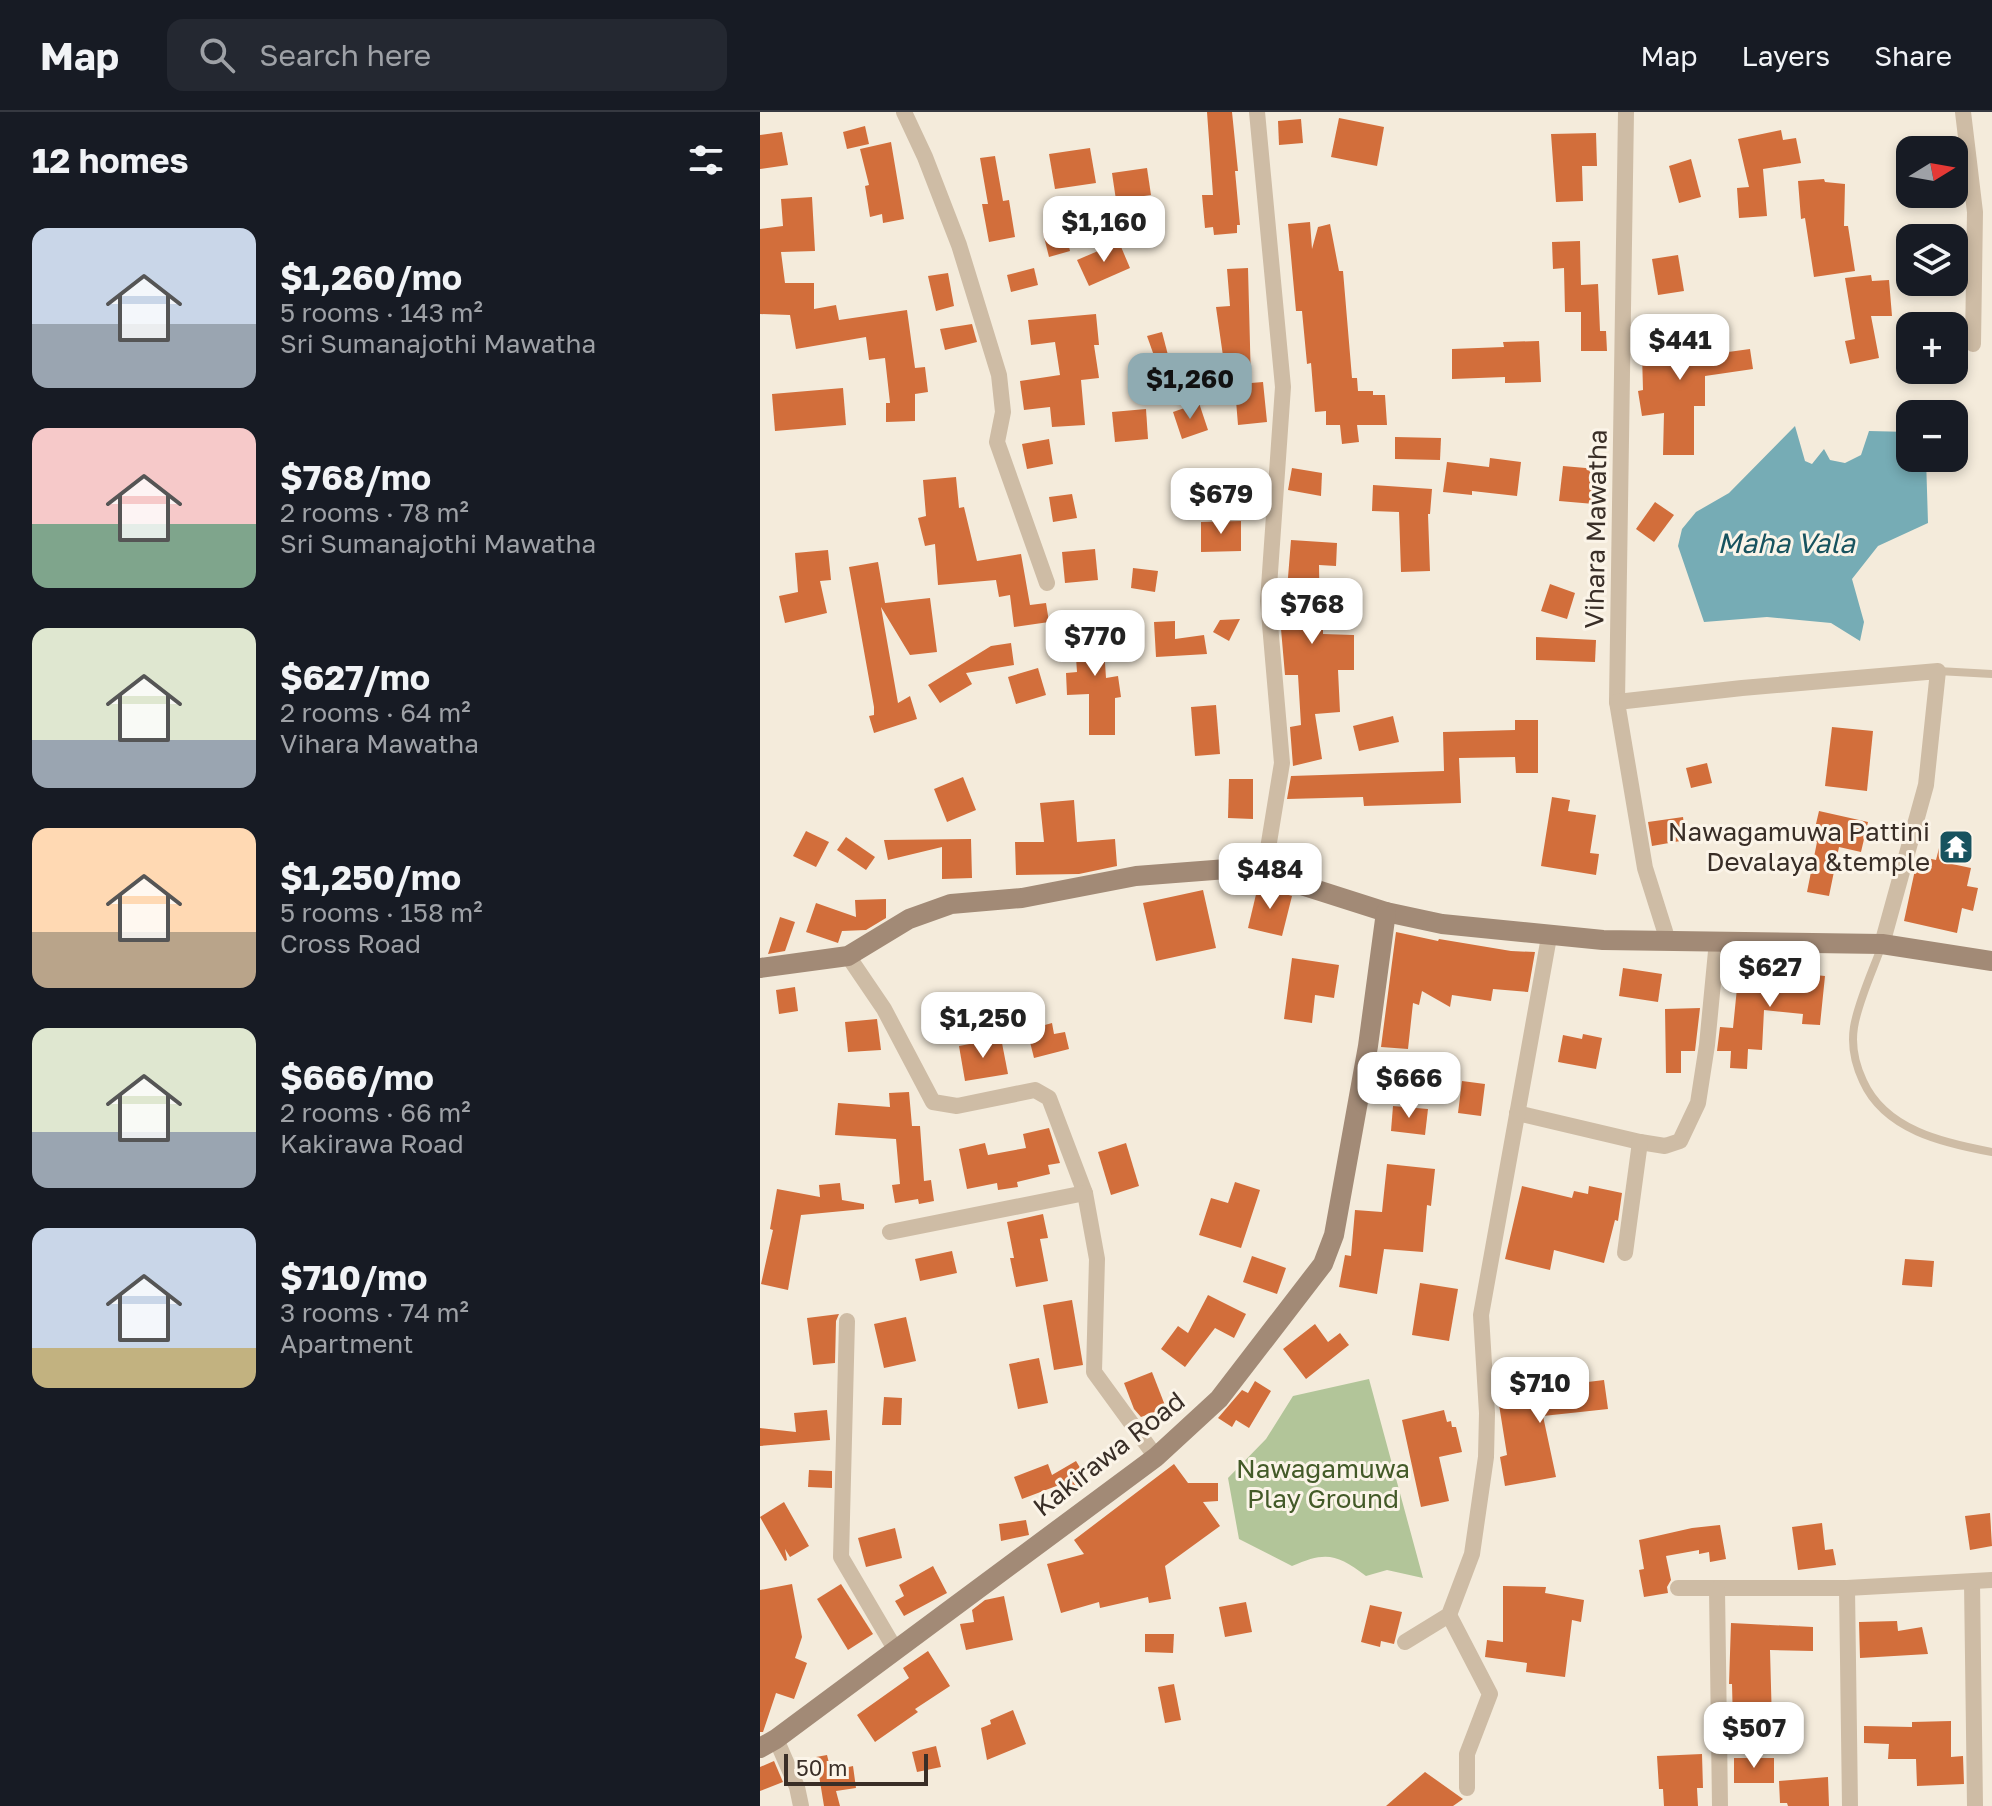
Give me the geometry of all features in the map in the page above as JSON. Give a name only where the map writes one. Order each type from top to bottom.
[{"type":"street","points":[[904,112],[959,245],[994,360],[1003,412],[997,442],[1047,583]]},
{"type":"street","points":[[1257,112],[1283,387],[1268,601],[1282,763],[1264,873]]},
{"type":"street","name":"Vihara Mawatha","points":[[1626,112],[1617,702],[1645,868],[1668,941]]},
{"type":"street","points":[[1963,112],[1975,212],[1973,344]]},
{"type":"street","points":[[1617,702],[1938,671],[1926,785],[1882,944]]},
{"type":"street","points":[[760,968],[848,956],[909,919],[951,904],[1022,898],[1136,876],[1240,868],[1386,912],[1442,924],[1549,937],[1882,944],[1992,961]]},
{"type":"street","name":"Kakirawa Road","points":[[768,1744],[1156,1457],[1219,1399],[1323,1264],[1334,1235],[1368,1046],[1386,912]]},
{"type":"street","points":[[1405,1642],[1449,1615],[1472,1554],[1486,1457],[1487,1413],[1481,1315],[1549,937]]},
{"type":"street","points":[[1517,1113],[1640,1142],[1665,1146],[1680,1141],[1698,1103],[1717,941]]},
{"type":"street","points":[[848,956],[884,1009],[933,1102],[957,1106],[1035,1090],[1049,1098],[1085,1193],[1097,1259],[1094,1372],[1156,1457]]},
{"type":"street","points":[[1625,1253],[1640,1142]]},
{"type":"street","points":[[890,1232],[1085,1193]]},
{"type":"street","points":[[847,1321],[841,1557],[895,1649]]},
{"type":"street","points":[[1678,1588],[1847,1588],[1992,1580]]},
{"type":"street","points":[[1972,1582],[1975,1806]]},
{"type":"street","points":[[1847,1588],[1850,1806]]},
{"type":"street","points":[[1717,1589],[1720,1806]]},
{"type":"street","points":[[1449,1615],[1490,1694],[1467,1754],[1467,1788]]},
{"type":"street","points":[[768,1744],[797,1787],[801,1806]]},
{"type":"lane","points":[[1938,671],[1992,674]]},
{"type":"lane","points":[[1882,944],[1854,1027],[1854,1062],[1871,1099],[1900,1124],[1952,1145],[1992,1152]]},
{"type":"green space","name":"Nawagamuwa Play Ground","points":[[1369,1379],[1423,1578],[1387,1570],[1366,1576],[1331,1557],[1314,1558],[1292,1566],[1239,1539],[1228,1478],[1266,1439],[1293,1396]]},
{"type":"water","name":"Maha Vala","points":[[1795,426],[1805,461],[1812,464],[1824,449],[1830,460],[1845,463],[1861,455],[1869,431],[1896,432],[1896,472],[1926,472],[1928,523],[1878,546],[1852,579],[1864,622],[1860,641],[1831,623],[1767,617],[1704,622],[1678,546],[1682,529],[1696,512],[1729,493]]},
{"type":"building","points":[[1207,112],[1232,112],[1238,171],[1235,171],[1240,225],[1237,225],[1237,233],[1214,235],[1213,227],[1205,228],[1202,195],[1213,195]]},
{"type":"building","points":[[1339,118],[1384,127],[1377,166],[1331,157]]},
{"type":"building","points":[[1301,119],[1303,143],[1279,145],[1278,121]]},
{"type":"building","points":[[865,126],[869,144],[847,149],[843,132]]},
{"type":"building","points":[[1781,130],[1783,140],[1796,138],[1801,163],[1763,169],[1767,216],[1739,218],[1737,188],[1749,187],[1738,139]]},
{"type":"building","points":[[782,132],[788,165],[760,169],[760,135]]},
{"type":"building","points":[[1596,133],[1597,166],[1582,166],[1583,201],[1556,202],[1551,134]]},
{"type":"building","points":[[891,142],[904,219],[883,223],[882,214],[870,217],[865,186],[869,185],[860,149]]},
{"type":"building","points":[[1090,148],[1096,183],[1055,189],[1049,154]]},
{"type":"building","points":[[995,156],[1003,201],[1009,200],[1015,237],[989,242],[982,204],[988,204],[980,158]]},
{"type":"building","points":[[1691,159],[1701,197],[1679,203],[1669,166]]},
{"type":"building","points":[[1147,168],[1151,195],[1116,200],[1112,173]]},
{"type":"building","points":[[1824,179],[1825,182],[1845,184],[1844,226],[1848,226],[1855,271],[1814,277],[1805,218],[1801,219],[1798,181]]},
{"type":"building","points":[[812,197],[815,251],[781,252],[785,283],[814,283],[814,309],[836,305],[839,320],[907,310],[915,368],[925,367],[928,392],[915,394],[915,421],[886,422],[886,403],[890,403],[885,358],[869,360],[866,337],[796,349],[790,315],[760,314],[760,229],[783,226],[781,199]]},
{"type":"building","points":[[1310,222],[1312,249],[1318,227],[1330,224],[1339,271],[1343,271],[1352,378],[1357,378],[1358,391],[1385,395],[1387,425],[1357,425],[1359,442],[1342,444],[1340,425],[1326,425],[1326,411],[1315,412],[1302,311],[1296,311],[1288,224]]},
{"type":"building","points":[[1064,228],[1070,251],[1049,257],[1043,233]]},
{"type":"building","points":[[1580,241],[1581,285],[1598,284],[1600,331],[1606,331],[1607,351],[1581,351],[1581,312],[1565,312],[1564,268],[1553,269],[1552,242]]},
{"type":"building","points":[[1119,242],[1130,268],[1089,286],[1077,260]]},
{"type":"building","points":[[1678,255],[1684,291],[1658,295],[1652,259]]},
{"type":"building","points":[[1034,268],[1038,285],[1011,292],[1007,275]]},
{"type":"building","points":[[1248,268],[1251,383],[1263,382],[1267,422],[1238,425],[1234,376],[1226,377],[1216,307],[1230,306],[1227,269]]},
{"type":"building","points":[[948,273],[954,306],[936,311],[928,276]]},
{"type":"building","points":[[1871,275],[1872,281],[1889,280],[1892,316],[1871,316],[1879,358],[1850,364],[1845,341],[1855,339],[1845,278]]},
{"type":"building","points":[[1096,314],[1099,345],[1094,345],[1099,378],[1081,380],[1085,425],[1052,427],[1050,407],[1024,410],[1020,381],[1060,375],[1055,342],[1031,345],[1028,320]]},
{"type":"building","points":[[972,324],[977,342],[945,350],[940,329]]},
{"type":"building","points":[[1664,329],[1665,334],[1695,329],[1699,356],[1750,349],[1753,369],[1705,376],[1705,406],[1694,406],[1694,455],[1663,455],[1664,413],[1642,416],[1638,391],[1643,390],[1642,354],[1639,355],[1635,334]]},
{"type":"building","points":[[1162,332],[1174,378],[1163,381],[1147,336]]},
{"type":"building","points":[[1539,341],[1541,382],[1505,383],[1505,377],[1452,379],[1452,349],[1504,347],[1503,342]]},
{"type":"building","points":[[843,388],[846,425],[775,431],[772,394]]},
{"type":"building","points":[[1199,403],[1208,430],[1182,439],[1173,412]]},
{"type":"building","points":[[1146,409],[1148,439],[1115,442],[1112,412]]},
{"type":"building","points":[[1395,437],[1441,438],[1440,460],[1395,459]]},
{"type":"building","points":[[1049,439],[1053,464],[1027,469],[1022,444]]},
{"type":"building","points":[[1490,458],[1521,462],[1517,496],[1472,491],[1472,495],[1443,492],[1447,462],[1489,467]]},
{"type":"building","points":[[1563,466],[1597,469],[1594,504],[1559,501]]},
{"type":"building","points":[[1292,468],[1322,473],[1321,496],[1288,490]]},
{"type":"building","points":[[956,477],[959,508],[964,507],[977,561],[1021,554],[1030,605],[1046,603],[1049,622],[1014,627],[1010,595],[999,597],[996,580],[938,585],[935,544],[925,546],[918,518],[926,516],[923,480]]},
{"type":"building","points":[[1373,485],[1432,489],[1428,514],[1430,571],[1401,572],[1399,512],[1372,511]]},
{"type":"building","points":[[1072,494],[1077,518],[1053,522],[1049,497]]},
{"type":"building","points":[[1655,502],[1674,515],[1654,542],[1636,529]]},
{"type":"building","points":[[1241,521],[1241,551],[1201,552],[1201,522]]},
{"type":"building","points":[[1291,540],[1337,543],[1336,566],[1319,565],[1320,627],[1323,627],[1323,634],[1354,635],[1354,670],[1338,670],[1340,712],[1315,714],[1322,759],[1293,766],[1290,727],[1301,725],[1298,675],[1285,675],[1281,629],[1284,629],[1283,590],[1287,590]]},
{"type":"building","points":[[1095,549],[1098,580],[1065,583],[1062,552]]},
{"type":"building","points":[[828,550],[831,580],[820,581],[827,613],[785,623],[779,596],[798,592],[795,553]]},
{"type":"building","points":[[878,562],[885,603],[930,598],[937,652],[910,655],[881,607],[898,703],[910,696],[917,719],[874,733],[869,716],[874,715],[874,707],[849,567]]},
{"type":"building","points":[[1133,568],[1158,571],[1155,592],[1131,588]]},
{"type":"building","points":[[1550,584],[1575,593],[1567,619],[1541,611]]},
{"type":"building","points":[[1240,619],[1229,641],[1213,632],[1220,620]]},
{"type":"building","points":[[1175,621],[1175,639],[1204,635],[1207,654],[1156,657],[1154,622]]},
{"type":"building","points":[[1115,626],[1116,646],[1104,647],[1106,678],[1118,676],[1121,697],[1115,698],[1115,735],[1089,735],[1089,694],[1067,695],[1066,673],[1077,672],[1074,628]]},
{"type":"building","points":[[1536,637],[1596,640],[1595,662],[1536,660]]},
{"type":"building","points":[[1011,643],[1014,665],[966,673],[972,684],[940,703],[928,685],[991,646]]},
{"type":"building","points":[[1038,668],[1046,695],[1016,704],[1008,677]]},
{"type":"building","points":[[1216,705],[1220,754],[1195,756],[1191,707]]},
{"type":"building","points":[[1393,716],[1399,742],[1359,751],[1353,726]]},
{"type":"building","points":[[1515,720],[1538,720],[1538,773],[1516,773],[1515,757],[1459,758],[1461,803],[1364,806],[1363,797],[1287,799],[1291,776],[1444,771],[1443,732],[1515,730]]},
{"type":"building","points":[[1832,727],[1873,731],[1867,791],[1825,786]]},
{"type":"building","points":[[1707,763],[1712,783],[1691,788],[1686,768]]},
{"type":"building","points":[[963,777],[976,810],[947,822],[934,789]]},
{"type":"building","points":[[1229,779],[1253,779],[1253,819],[1228,818]]},
{"type":"building","points":[[1552,797],[1570,800],[1568,811],[1596,815],[1590,853],[1599,854],[1596,875],[1541,866]]},
{"type":"building","points":[[1074,800],[1077,842],[1115,839],[1117,866],[1079,874],[1016,875],[1015,842],[1044,842],[1040,803]]},
{"type":"building","points":[[1819,811],[1868,822],[1861,852],[1839,847],[1829,896],[1807,892],[1817,842],[1812,841]]},
{"type":"building","points":[[1683,817],[1686,840],[1652,846],[1648,822]]},
{"type":"building","points":[[806,831],[829,842],[816,867],[793,856]]},
{"type":"building","points":[[846,837],[875,857],[866,870],[837,850]]},
{"type":"building","points":[[971,839],[972,878],[942,879],[942,847],[888,860],[884,840]]},
{"type":"building","points":[[1939,848],[1955,852],[1952,864],[1971,868],[1967,886],[1978,888],[1973,911],[1962,908],[1957,933],[1904,921],[1918,856],[1936,860]]},
{"type":"building","points":[[1258,886],[1292,896],[1282,936],[1248,928]]},
{"type":"building","points":[[1203,890],[1216,948],[1156,961],[1143,903]]},
{"type":"building","points":[[886,899],[886,918],[866,930],[842,931],[838,943],[806,932],[816,903],[856,917],[855,900]]},
{"type":"building","points":[[780,917],[795,922],[785,951],[768,954]]},
{"type":"building","points":[[1396,932],[1438,941],[1535,952],[1528,992],[1493,989],[1491,1001],[1452,995],[1450,1007],[1422,991],[1419,1005],[1413,1003],[1408,1049],[1381,1047]]},
{"type":"building","points":[[1784,956],[1783,972],[1825,976],[1820,1025],[1802,1024],[1803,1014],[1764,1010],[1762,1050],[1748,1049],[1747,1069],[1730,1068],[1731,1051],[1717,1051],[1720,1027],[1733,1028],[1737,988],[1762,991],[1765,961]]},
{"type":"building","points":[[1292,958],[1339,965],[1334,998],[1315,995],[1312,1023],[1284,1019]]},
{"type":"building","points":[[1623,968],[1662,974],[1658,1002],[1619,996]]},
{"type":"building","points":[[795,987],[798,1011],[779,1014],[776,990]]},
{"type":"building","points":[[1700,1008],[1695,1051],[1681,1051],[1681,1073],[1666,1073],[1665,1009]]},
{"type":"building","points":[[877,1019],[881,1050],[848,1052],[845,1022]]},
{"type":"building","points":[[1052,1023],[1054,1034],[1065,1032],[1069,1049],[1034,1058],[1027,1030]]},
{"type":"building","points":[[1583,1034],[1602,1038],[1596,1069],[1558,1062],[1563,1035],[1582,1039]]},
{"type":"building","points":[[1001,1038],[1008,1074],[965,1081],[959,1046]]},
{"type":"building","points":[[1462,1081],[1485,1084],[1481,1116],[1458,1113]]},
{"type":"building","points":[[909,1092],[912,1126],[920,1126],[924,1181],[931,1180],[934,1201],[919,1204],[918,1199],[895,1203],[892,1185],[900,1184],[896,1139],[835,1135],[838,1103],[890,1107],[889,1093]]},
{"type":"building","points":[[1393,1106],[1428,1109],[1425,1135],[1391,1131]]},
{"type":"building","points":[[1049,1128],[1060,1163],[1048,1165],[1050,1174],[1017,1182],[1018,1187],[998,1190],[997,1183],[967,1189],[959,1149],[985,1143],[988,1155],[1026,1148],[1023,1134]]},
{"type":"building","points":[[1126,1143],[1139,1186],[1111,1195],[1098,1152]]},
{"type":"building","points":[[1387,1164],[1435,1169],[1431,1206],[1427,1205],[1423,1252],[1384,1249],[1377,1294],[1339,1287],[1345,1255],[1351,1256],[1355,1210],[1382,1212]]},
{"type":"building","points":[[1235,1182],[1260,1190],[1241,1248],[1199,1235],[1211,1198],[1228,1203]]},
{"type":"building","points":[[840,1183],[842,1200],[864,1204],[864,1209],[801,1215],[788,1290],[761,1284],[773,1230],[770,1229],[777,1189],[820,1197],[819,1185]]},
{"type":"building","points":[[1522,1186],[1572,1198],[1574,1191],[1588,1194],[1589,1186],[1622,1193],[1618,1221],[1615,1220],[1604,1263],[1554,1250],[1550,1270],[1505,1259]]},
{"type":"building","points":[[1043,1214],[1048,1238],[1040,1239],[1048,1281],[1016,1287],[1007,1222]]},
{"type":"building","points":[[952,1251],[957,1273],[920,1281],[915,1259]]},
{"type":"building","points":[[1252,1256],[1286,1268],[1277,1294],[1243,1282]]},
{"type":"building","points":[[1905,1259],[1934,1261],[1932,1287],[1902,1285]]},
{"type":"building","points":[[1420,1283],[1458,1289],[1449,1341],[1412,1335]]},
{"type":"building","points":[[1208,1295],[1246,1314],[1234,1338],[1215,1328],[1185,1367],[1161,1349],[1178,1326],[1188,1333]]},
{"type":"building","points":[[1072,1300],[1083,1365],[1054,1370],[1043,1305]]},
{"type":"building","points":[[839,1314],[836,1321],[835,1363],[813,1365],[807,1318]]},
{"type":"building","points":[[906,1317],[916,1361],[884,1368],[874,1324]]},
{"type":"building","points":[[1315,1324],[1328,1342],[1340,1333],[1349,1345],[1306,1379],[1283,1349]]},
{"type":"building","points":[[1039,1358],[1048,1403],[1018,1409],[1009,1364]]},
{"type":"building","points":[[1152,1372],[1166,1408],[1141,1417],[1134,1409],[1124,1383]]},
{"type":"building","points":[[1604,1380],[1608,1409],[1543,1416],[1556,1477],[1505,1486],[1500,1457],[1507,1455],[1497,1392],[1538,1383],[1539,1388]]},
{"type":"building","points":[[1255,1381],[1271,1391],[1249,1428],[1236,1420],[1232,1427],[1218,1418],[1242,1390],[1248,1393]]},
{"type":"building","points":[[884,1397],[902,1398],[901,1425],[882,1425]]},
{"type":"building","points":[[827,1410],[830,1440],[760,1446],[760,1428],[796,1432],[794,1413]]},
{"type":"building","points":[[1444,1410],[1447,1422],[1451,1421],[1452,1427],[1456,1427],[1462,1452],[1439,1457],[1449,1501],[1421,1507],[1402,1420]]},
{"type":"building","points":[[1076,1461],[1090,1484],[1074,1493],[1067,1482],[1022,1499],[1014,1477],[1048,1464],[1052,1475]]},
{"type":"building","points":[[1174,1464],[1188,1483],[1218,1483],[1218,1501],[1203,1502],[1220,1526],[1165,1566],[1171,1599],[1149,1603],[1148,1597],[1100,1608],[1099,1602],[1061,1613],[1047,1564],[1084,1554],[1074,1540]]},
{"type":"building","points":[[809,1470],[832,1471],[832,1488],[808,1487]]},
{"type":"building","points":[[784,1502],[809,1546],[790,1557],[785,1549],[785,1561],[760,1517]]},
{"type":"building","points":[[1990,1513],[1992,1546],[1970,1550],[1965,1516]]},
{"type":"building","points":[[1026,1520],[1029,1535],[1001,1541],[999,1524]]},
{"type":"building","points":[[1822,1523],[1825,1550],[1833,1549],[1836,1565],[1798,1570],[1792,1527]]},
{"type":"building","points":[[1720,1525],[1726,1559],[1710,1562],[1709,1552],[1699,1554],[1699,1550],[1666,1556],[1671,1580],[1668,1593],[1644,1597],[1639,1570],[1644,1569],[1639,1540]]},
{"type":"building","points":[[895,1528],[902,1558],[866,1567],[858,1538]]},
{"type":"building","points":[[933,1566],[947,1593],[904,1616],[895,1601],[904,1596],[899,1585]]},
{"type":"building","points":[[792,1584],[802,1637],[795,1658],[807,1663],[794,1699],[776,1693],[763,1732],[760,1732],[760,1590]]},
{"type":"building","points":[[841,1584],[873,1634],[848,1650],[817,1599]]},
{"type":"building","points":[[1503,1586],[1546,1587],[1545,1593],[1584,1600],[1581,1622],[1572,1620],[1565,1677],[1526,1672],[1527,1663],[1485,1657],[1487,1640],[1503,1642]]},
{"type":"building","points":[[1004,1596],[1013,1640],[966,1650],[960,1624],[974,1622],[972,1610],[985,1600]]},
{"type":"building","points":[[1246,1602],[1252,1632],[1225,1637],[1219,1607]]},
{"type":"building","points":[[1370,1605],[1402,1612],[1394,1644],[1381,1641],[1380,1647],[1361,1642]]},
{"type":"building","points":[[1897,1621],[1898,1631],[1922,1627],[1928,1654],[1860,1658],[1859,1622]]},
{"type":"building","points":[[1731,1623],[1813,1627],[1813,1651],[1770,1650],[1772,1723],[1733,1724],[1732,1684],[1729,1684]]},
{"type":"building","points":[[1145,1634],[1174,1634],[1173,1653],[1145,1652]]},
{"type":"building","points":[[928,1651],[950,1686],[915,1709],[918,1712],[875,1742],[857,1715],[909,1678],[903,1668]]},
{"type":"building","points":[[1174,1684],[1181,1720],[1165,1723],[1158,1687]]},
{"type":"building","points":[[1013,1710],[1026,1744],[987,1760],[981,1728],[991,1724],[990,1720]]},
{"type":"building","points":[[1951,1721],[1951,1757],[1963,1756],[1964,1784],[1917,1786],[1916,1759],[1888,1759],[1889,1744],[1864,1743],[1864,1726],[1912,1727],[1912,1722]]},
{"type":"building","points":[[936,1746],[941,1767],[917,1772],[912,1752]]},
{"type":"building","points":[[1702,1754],[1703,1788],[1697,1788],[1698,1806],[1664,1806],[1663,1789],[1659,1789],[1657,1756]]},
{"type":"building","points":[[827,1755],[831,1771],[853,1766],[856,1788],[836,1791],[840,1806],[824,1806],[816,1757]]},
{"type":"building","points":[[1734,1758],[1774,1758],[1774,1783],[1734,1783]]},
{"type":"building","points":[[774,1761],[783,1782],[760,1791],[760,1767]]},
{"type":"building","points":[[1425,1772],[1463,1799],[1453,1806],[1386,1806]]},
{"type":"building","points":[[1828,1777],[1829,1806],[1788,1806],[1787,1803],[1780,1803],[1779,1781]]},
{"type":"place","name":"Nawagamuwa Pattini Devalaya &temple","points":[[1956,847]]}]
